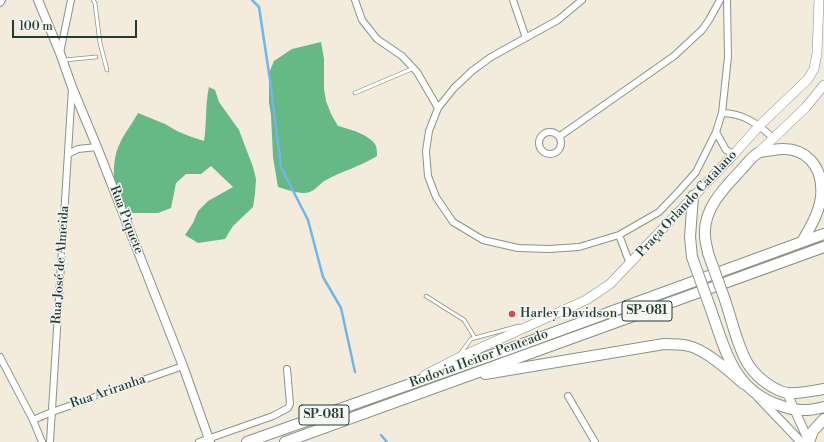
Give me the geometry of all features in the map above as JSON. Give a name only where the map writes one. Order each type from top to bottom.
[{"type":"main road","name":"Praça Orlando Catalano","points":[[630,264],[759,126],[808,79],[814,68],[817,53],[819,0]]},
{"type":"main road","points":[[824,85],[806,107],[723,188],[708,214],[705,233],[708,253],[743,355],[750,367],[771,387],[787,393],[824,389]]},
{"type":"main road","points":[[758,153],[783,148],[797,150],[809,157],[818,169],[822,184],[821,198],[815,218],[802,242]]},
{"type":"main road","points":[[693,196],[690,237],[692,257],[729,359],[744,384]]},
{"type":"main road","name":"Rodovia Heitor Penteado","points":[[247,442],[401,388],[824,234]]},
{"type":"main road","name":"Rodovia Heitor Penteado","points":[[285,442],[824,247]]},
{"type":"main road","points":[[797,258],[824,254]]},
{"type":"main road","points":[[401,388],[458,358],[586,300],[610,284],[630,264]]},
{"type":"main road","points":[[460,379],[670,344],[689,346],[701,351],[753,392],[771,402],[795,410],[824,407]]},
{"type":"main road","points":[[809,442],[813,431],[824,419]]},
{"type":"street","name":"Rua Piquete","points":[[38,0],[183,366],[210,440]]},
{"type":"street","points":[[61,56],[71,0]]},
{"type":"street","points":[[355,0],[362,20],[377,39],[402,56],[414,68],[428,88],[438,108]]},
{"type":"street","points":[[514,0],[526,38]]},
{"type":"street","points":[[582,0],[558,20],[491,57],[472,71],[454,88],[438,108],[429,131],[426,151],[428,176],[436,197],[453,222],[483,240],[518,248],[549,249],[580,247],[619,235]]},
{"type":"street","points":[[560,136],[674,56],[706,25],[720,0]]},
{"type":"street","name":"Praça Orlando Catalano","points":[[630,264],[619,235],[659,212],[679,192],[696,172],[716,132],[722,113],[725,94],[728,57],[727,0]]},
{"type":"street","name":"Rua José de Almeida","points":[[50,442],[72,87]]},
{"type":"street","points":[[722,113],[733,113],[743,116],[759,126],[773,138]]},
{"type":"street","points":[[716,132],[726,150],[734,154]]},
{"type":"street","points":[[68,154],[78,149],[97,147]]},
{"type":"street","points":[[0,357],[33,420],[42,442]]},
{"type":"street","name":"Rua Ariranha","points":[[33,420],[183,366]]},
{"type":"street","points":[[199,442],[210,440],[273,416],[288,408],[290,404],[287,369]]},
{"type":"street","points":[[753,392],[801,442]]},
{"type":"street","points":[[787,393],[809,442]]},
{"type":"street","points":[[568,396],[595,442]]},
{"type":"street","points":[[300,442],[321,429]]},
{"type":"lane","points":[[93,0],[95,3],[100,43],[107,70]]},
{"type":"lane","points":[[61,56],[96,57]]},
{"type":"lane","points":[[355,93],[414,68]]},
{"type":"lane","points":[[426,296],[464,320],[475,338]]},
{"type":"lane","points":[[458,358],[468,342],[475,338],[540,320]]},
{"type":"green space","points":[[321,42],[324,59],[324,89],[326,101],[331,114],[338,126],[358,132],[372,140],[376,147],[377,156],[365,163],[326,180],[310,192],[302,193],[278,187],[273,157],[269,103],[269,73],[274,61],[292,49]]},
{"type":"green space","points":[[209,87],[215,90],[219,102],[239,130],[256,179],[255,194],[253,207],[233,226],[225,239],[198,243],[185,235],[193,223],[198,211],[208,201],[233,187],[211,166],[201,174],[186,174],[176,183],[171,208],[158,213],[129,213],[116,202],[114,165],[120,143],[138,113],[165,124],[177,131],[204,141]]},
{"type":"waterway","points":[[252,0],[259,7],[281,167],[308,220],[323,277],[341,308],[355,372]]},
{"type":"waterway","points":[[381,435],[387,442]]},
{"type":"place","name":"Harley Davidson","points":[[512,314]]}]
